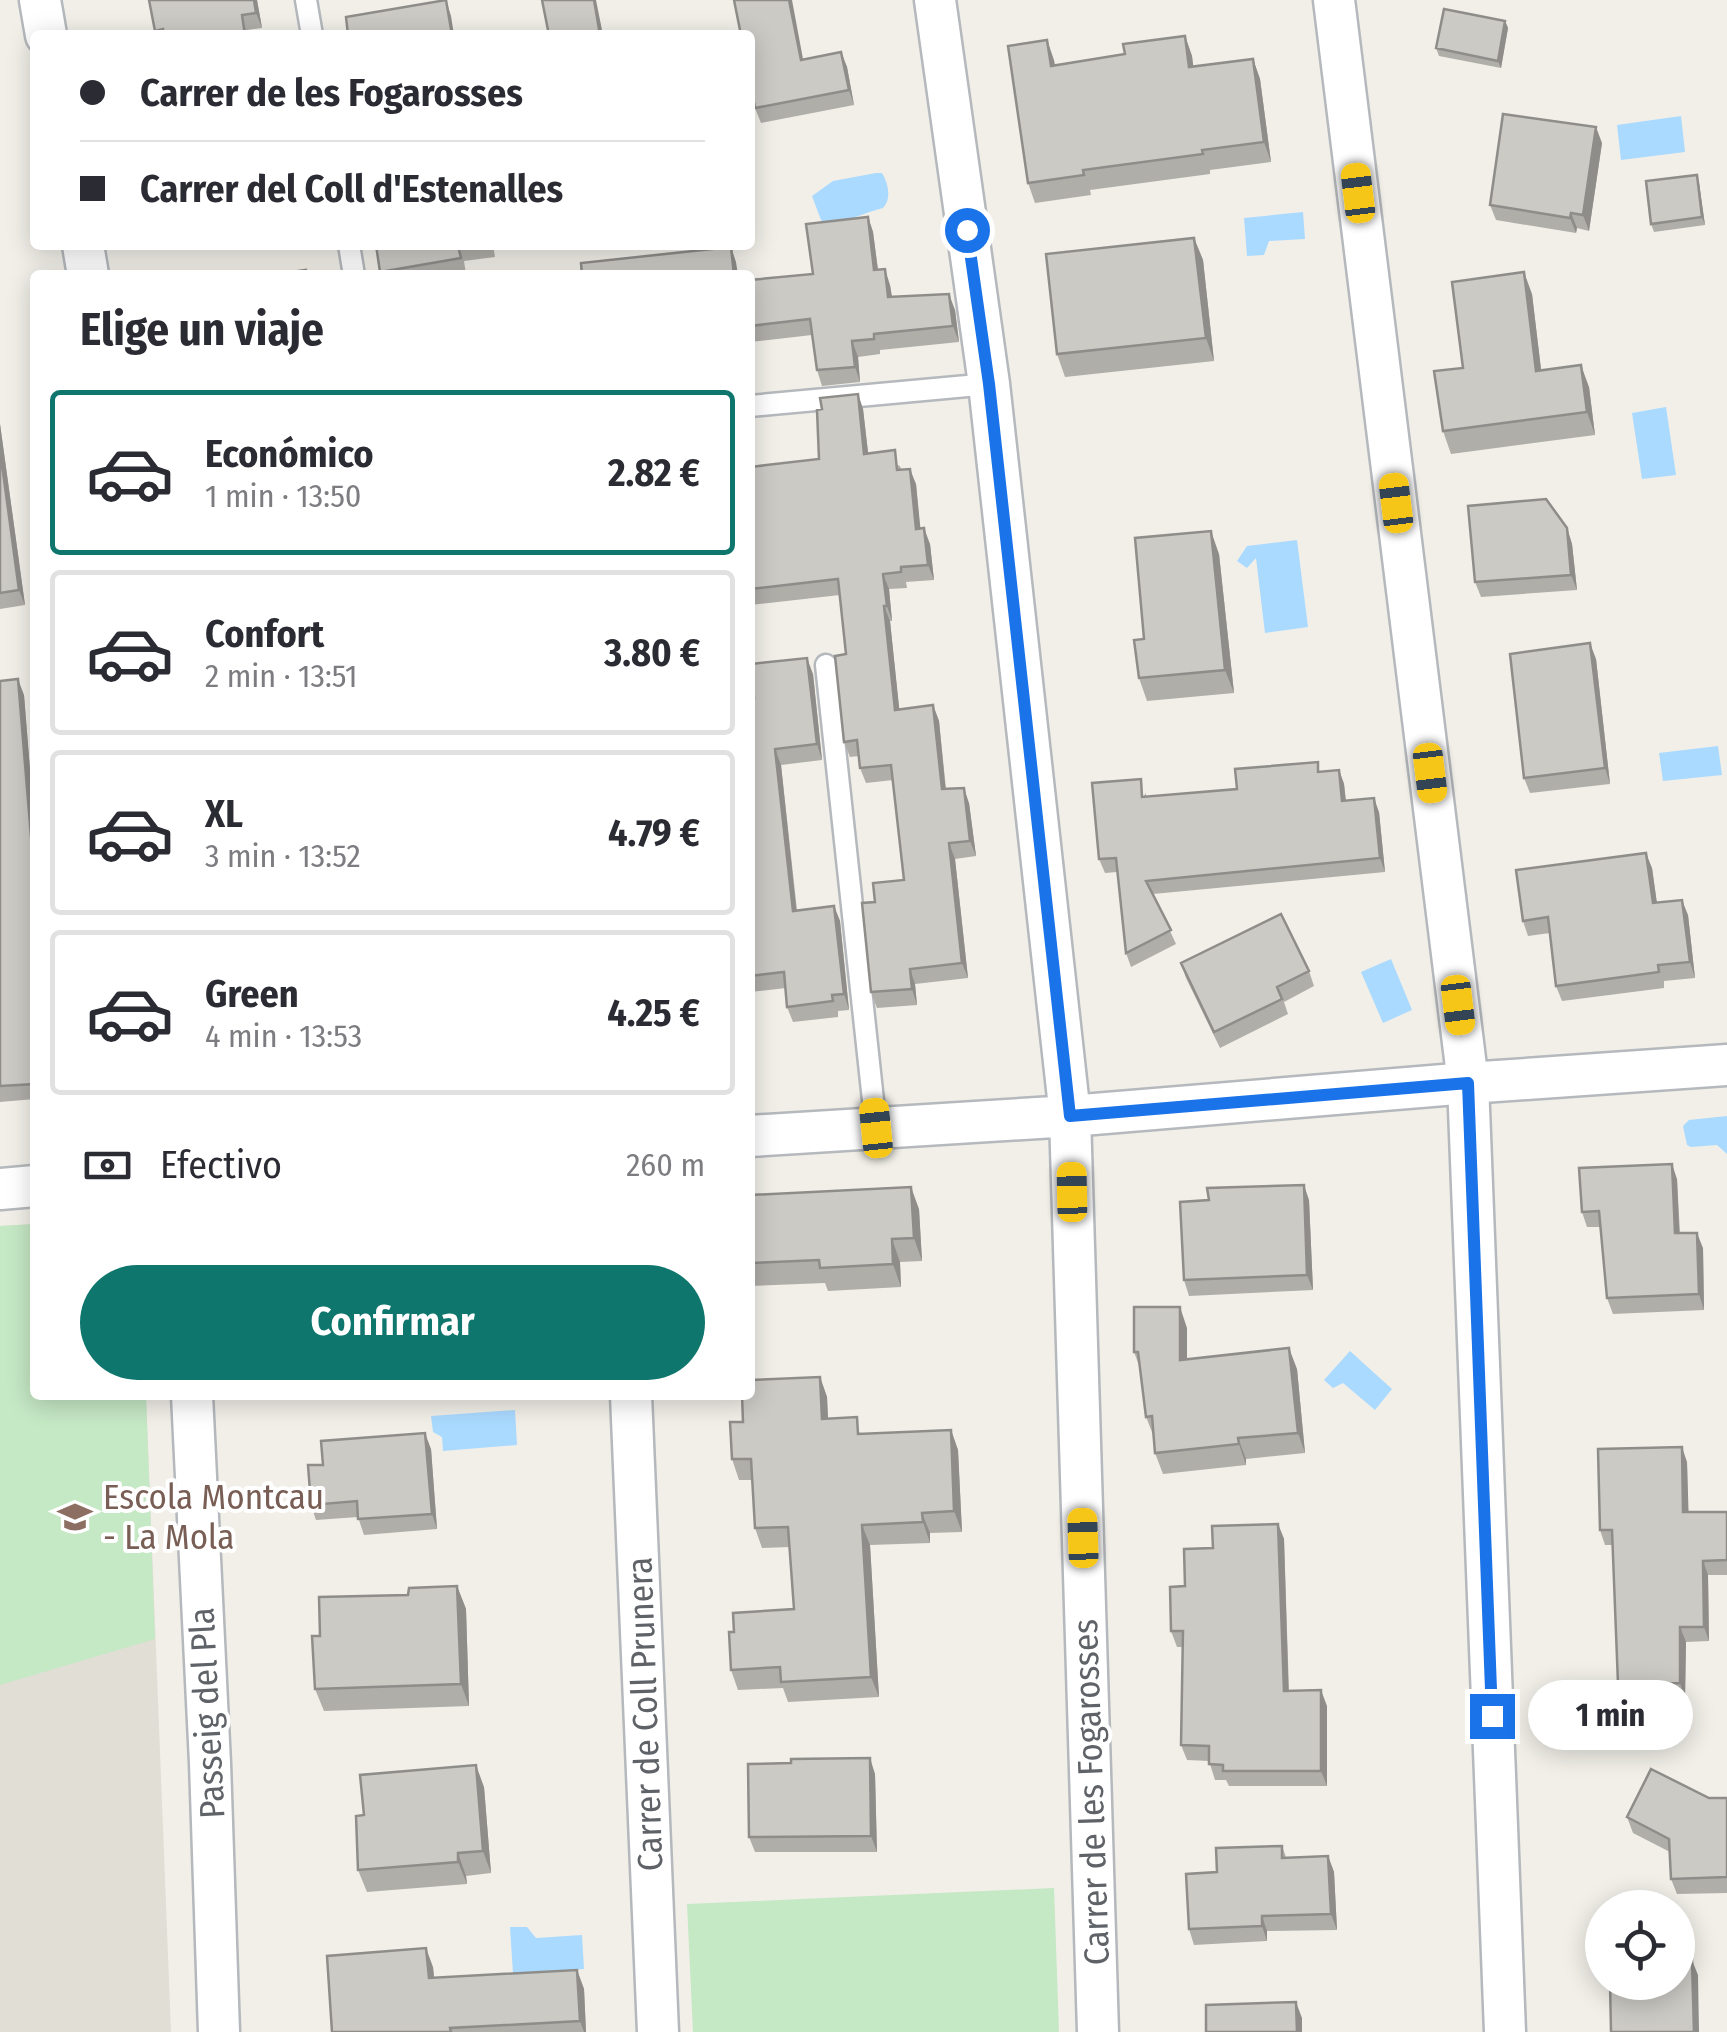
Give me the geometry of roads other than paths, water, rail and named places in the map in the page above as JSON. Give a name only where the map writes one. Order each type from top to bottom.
[{"type":"street","points":[[40,0],[45,30]]},
{"type":"street","name":"Carrer de les Fogarosses","points":[[935,0],[989,384],[1070,1116],[1098,2032]]},
{"type":"street","points":[[1334,0],[1468,1083],[1504,2032]]},
{"type":"street","points":[[755,1136],[1727,1066]]},
{"type":"street","points":[[0,1189],[30,1186]]},
{"type":"street","name":"Passeig del Pla","points":[[192,1400],[219,2032]]},
{"type":"street","name":"Carrer de Coll Prunera","points":[[631,1400],[658,2032]]},
{"type":"lane","points":[[306,0],[311,30]]},
{"type":"lane","points":[[755,406],[989,384]]},
{"type":"lane","points":[[826,665],[876,1128]]},
{"type":"water","points":[[1681,116],[1685,152],[1621,160],[1617,125]]},
{"type":"water","points":[[882,173],[887,186],[883,208],[833,223],[821,220],[812,196],[833,181]]},
{"type":"water","points":[[1303,212],[1305,239],[1269,241],[1264,255],[1247,256],[1244,218]]},
{"type":"water","points":[[1666,407],[1676,475],[1642,479],[1632,413]]},
{"type":"water","points":[[1297,540],[1308,627],[1265,633],[1256,558],[1247,568],[1237,561],[1247,546]]},
{"type":"water","points":[[1718,746],[1722,775],[1663,781],[1659,753]]},
{"type":"water","points":[[1391,959],[1412,1010],[1383,1023],[1361,972]]},
{"type":"water","points":[[1727,1116],[1727,1154],[1717,1145],[1687,1145],[1683,1126],[1689,1120]]},
{"type":"water","points":[[1350,1351],[1392,1389],[1375,1410],[1343,1383],[1333,1388],[1324,1380]]},
{"type":"water","points":[[515,1410],[517,1445],[443,1451],[442,1437],[433,1432],[431,1416]]},
{"type":"water","points":[[510,1927],[527,1927],[536,1938],[582,1935],[584,1969],[513,1974]]},
{"type":"place","name":"Escola Montcau - La Mola","points":[[75,1517]]}]
